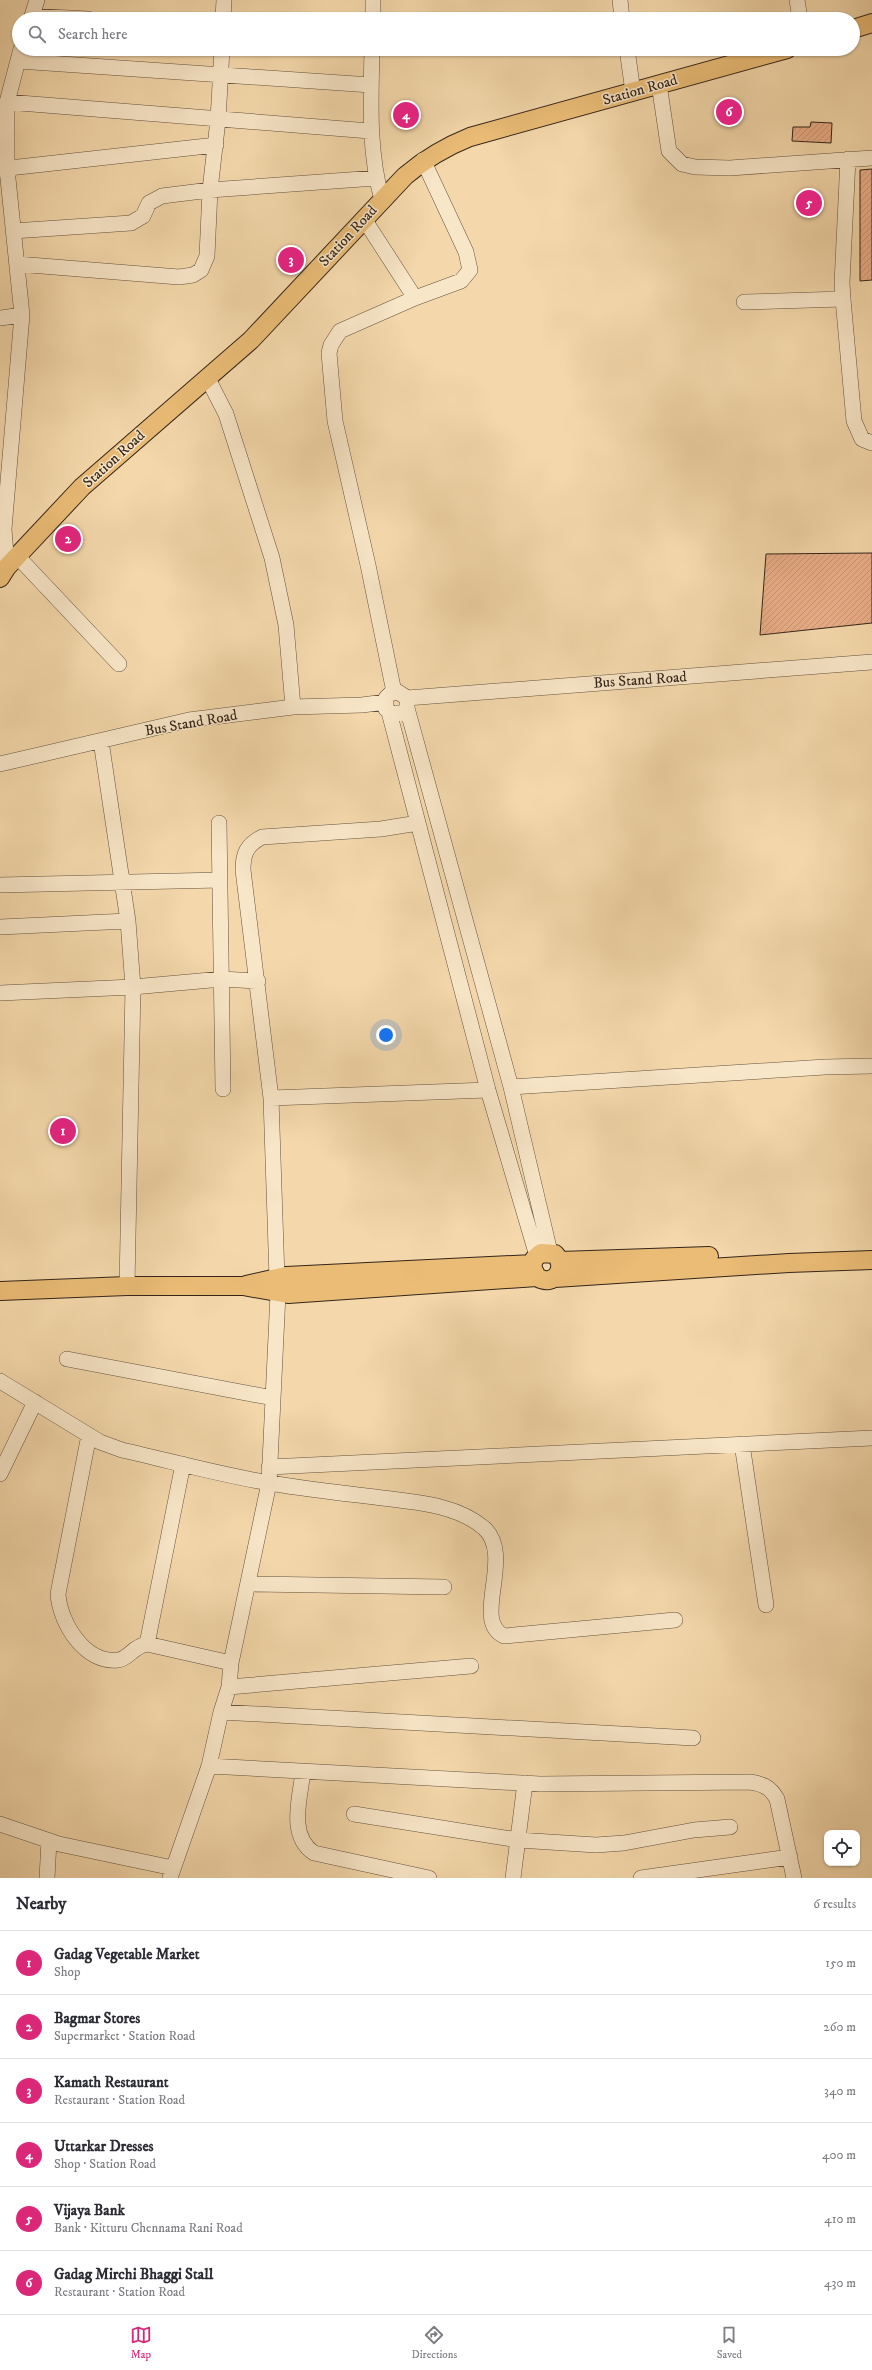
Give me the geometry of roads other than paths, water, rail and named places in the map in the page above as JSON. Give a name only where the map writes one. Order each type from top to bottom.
[{"type":"main road","points":[[860,27],[872,23]]},
{"type":"main road","name":"Station Road","points":[[8,567],[82,487],[250,340],[404,176],[423,160],[446,146],[470,137],[761,56]]},
{"type":"main road","points":[[0,1291],[127,1286],[277,1286],[545,1265],[872,1249]]},
{"type":"main road","points":[[545,1265],[789,1263],[872,1260]]},
{"type":"street","points":[[33,12],[37,0]]},
{"type":"street","points":[[223,12],[224,0]]},
{"type":"street","points":[[373,0],[373,12]]},
{"type":"street","points":[[620,0],[621,12]]},
{"type":"street","points":[[797,0],[799,12]]},
{"type":"street","points":[[18,56],[7,75],[3,169],[13,231],[22,315],[4,529],[8,567],[119,664]]},
{"type":"street","points":[[29,56],[222,76],[371,85]]},
{"type":"street","points":[[17,264],[179,277],[193,275],[205,264],[207,256],[210,190],[216,145],[222,76],[222,56]]},
{"type":"street","points":[[372,56],[370,131],[376,178],[382,200]]},
{"type":"street","points":[[628,56],[633,92]]},
{"type":"street","points":[[659,84],[669,151],[682,164],[695,167],[730,168],[872,158]]},
{"type":"street","points":[[7,102],[370,131]]},
{"type":"street","points":[[3,169],[216,145]]},
{"type":"street","points":[[848,159],[842,282],[843,299],[854,421],[862,438],[872,443]]},
{"type":"street","points":[[423,160],[466,252],[470,270],[461,280],[415,298],[340,331],[331,345],[329,353],[335,421],[368,565],[396,702],[418,823],[488,1090],[545,1265]]},
{"type":"street","points":[[13,231],[131,223],[143,216],[149,203],[155,198],[210,190],[376,178]]},
{"type":"street","points":[[364,219],[415,298]]},
{"type":"street","points":[[744,302],[843,299]]},
{"type":"street","points":[[0,318],[22,315]]},
{"type":"street","points":[[207,377],[226,414],[272,558],[286,625],[293,707]]},
{"type":"street","name":"Bus Stand Road","points":[[0,764],[189,720],[293,707],[362,705],[872,662]]},
{"type":"street","points":[[396,702],[511,1087],[545,1265]]},
{"type":"street","points":[[101,741],[128,921],[133,987],[127,1286]]},
{"type":"street","points":[[219,822],[223,1089]]},
{"type":"street","points":[[0,1824],[49,1841],[174,1867],[209,1766],[221,1712],[229,1687],[231,1663],[269,1483],[277,1286],[271,1098],[258,981],[243,870],[243,855],[250,844],[262,837],[382,829],[418,823]]},
{"type":"street","points":[[0,885],[220,880]]},
{"type":"street","points":[[0,927],[128,921]]},
{"type":"street","points":[[0,993],[133,987],[222,979],[258,981]]},
{"type":"street","points":[[511,1087],[825,1067],[872,1066]]},
{"type":"street","points":[[271,1098],[488,1090]]},
{"type":"street","points":[[67,1359],[273,1398]]},
{"type":"street","points":[[0,1381],[100,1442],[122,1450],[269,1483],[422,1504],[448,1509],[484,1528],[493,1538],[497,1560],[491,1613],[492,1625],[497,1632],[504,1636],[675,1620]]},
{"type":"street","points":[[0,1474],[36,1402]]},
{"type":"street","points":[[89,1435],[58,1594],[58,1604],[80,1646],[93,1655],[112,1660],[120,1660],[139,1645],[146,1644],[231,1663]]},
{"type":"street","points":[[269,1467],[872,1438]]},
{"type":"street","points":[[742,1444],[766,1605]]},
{"type":"street","points":[[146,1644],[183,1464]]},
{"type":"street","points":[[248,1584],[444,1587]]},
{"type":"street","points":[[229,1687],[471,1666]]},
{"type":"street","points":[[221,1712],[693,1738]]},
{"type":"street","points":[[209,1766],[525,1783],[750,1782],[763,1784],[772,1790],[777,1799],[794,1878]]},
{"type":"street","points":[[303,1772],[298,1823],[300,1840],[306,1848],[314,1853],[429,1878]]},
{"type":"street","points":[[513,1878],[525,1783]]},
{"type":"street","points":[[354,1814],[518,1840],[611,1844],[694,1830],[730,1827]]},
{"type":"street","points":[[47,1878],[49,1841]]},
{"type":"street","points":[[642,1878],[790,1857]]},
{"type":"place","name":"Gadag Mirchi Bhaggi Stall","points":[[729,112]]},
{"type":"place","name":"Uttarkar Dresses","points":[[406,115]]},
{"type":"place","name":"Vijaya Bank","points":[[809,203]]},
{"type":"place","name":"Kamath Restaurant","points":[[291,260]]},
{"type":"place","name":"Bagmar Stores","points":[[68,539]]},
{"type":"place","name":"Gadag Vegetable Market","points":[[63,1131]]}]
